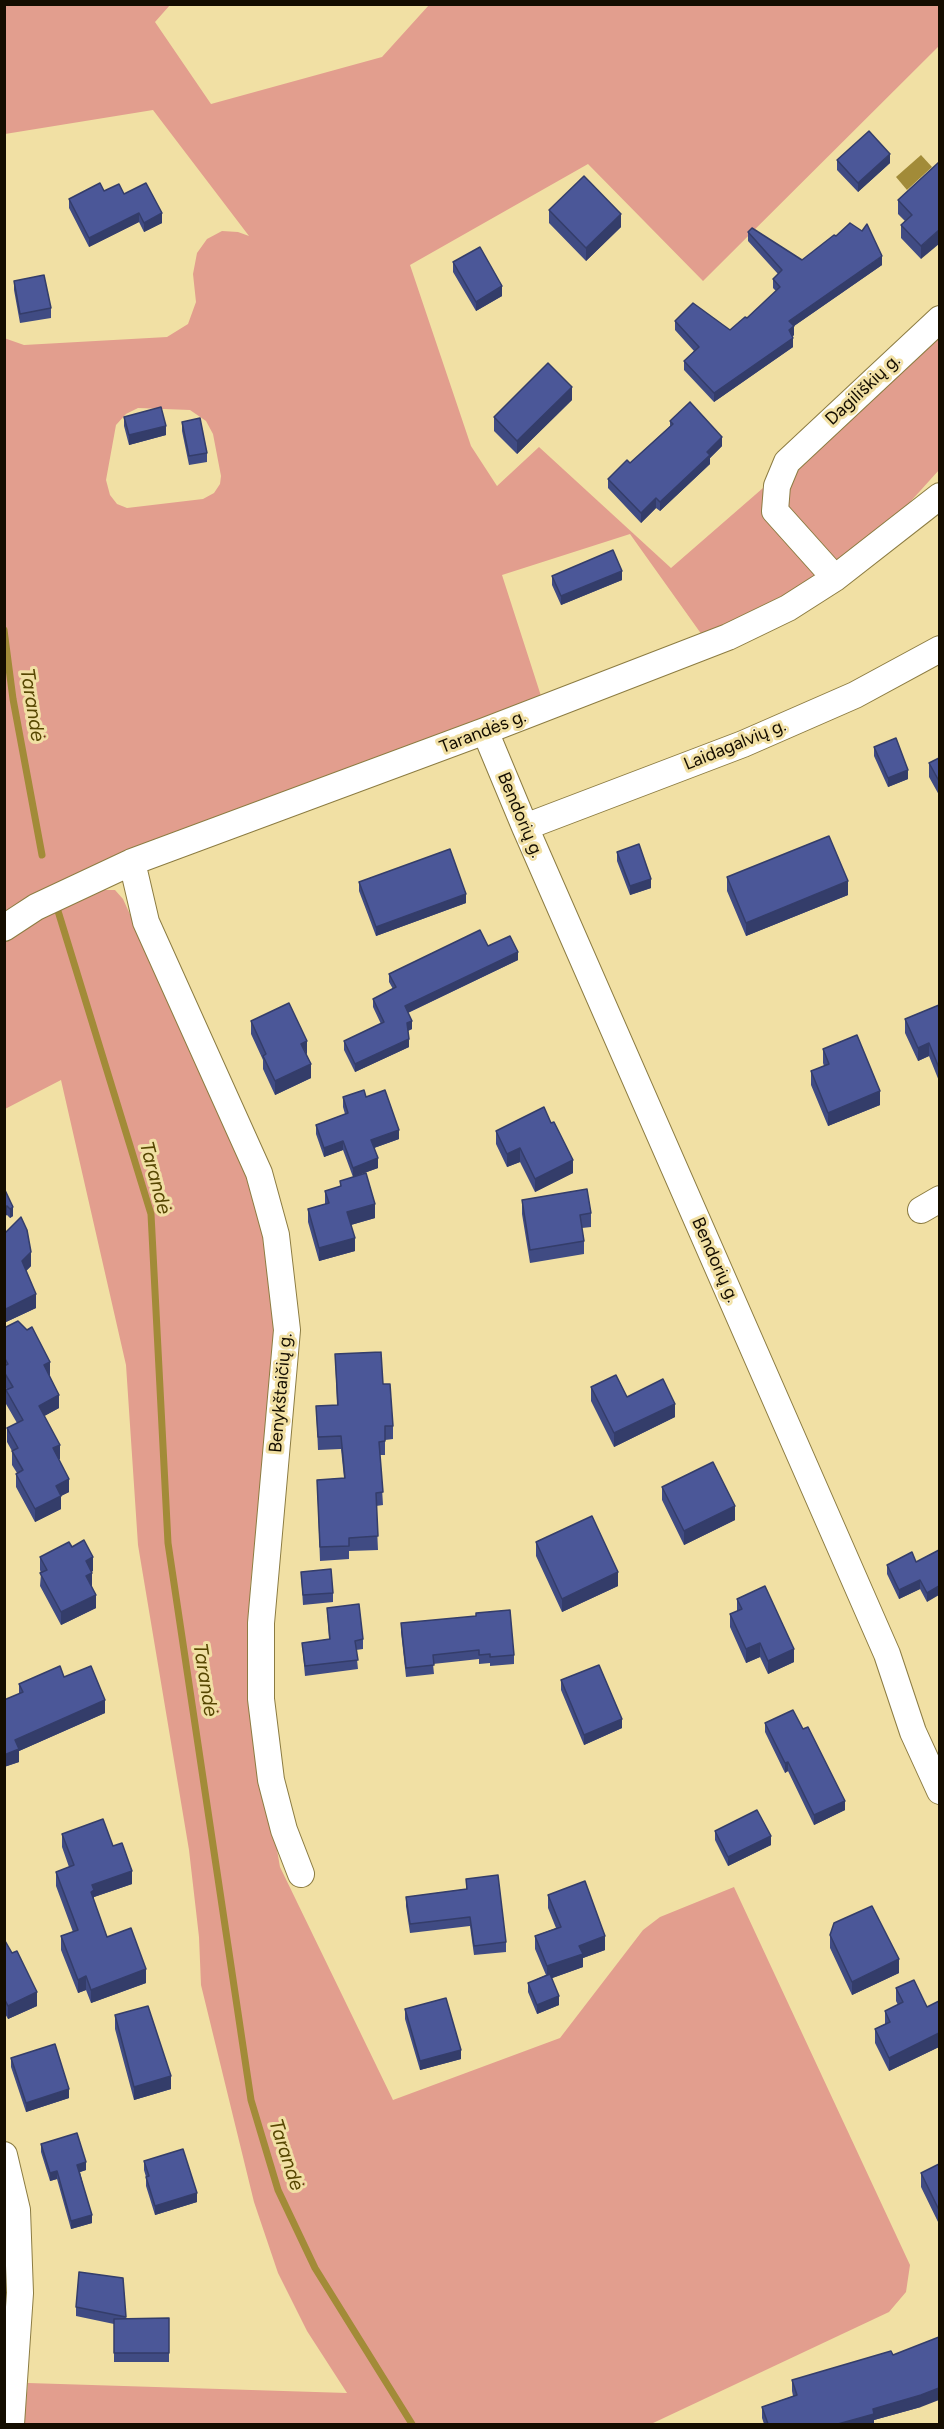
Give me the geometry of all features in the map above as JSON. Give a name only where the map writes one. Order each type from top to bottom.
[{"type":"street","name":"Dagiliškių g.","points":[[836,578],[776,511],[777,486],[787,462],[939,319]]},
{"type":"street","name":"Tarandės g.","points":[[4,928],[36,908],[132,862],[485,731],[728,637],[788,608],[836,578],[939,496]]},
{"type":"street","name":"Laidagalvių g.","points":[[525,827],[743,744],[855,695],[939,649]]},
{"type":"street","name":"Bendorių g.","points":[[485,731],[887,1654],[913,1732],[939,1791]]},
{"type":"street","name":"Benykštaičių g.","points":[[132,862],[146,922],[259,1173],[276,1235],[287,1330],[261,1623],[261,1699],[271,1780],[284,1830],[301,1874]]},
{"type":"street","points":[[4,2155],[17,2210],[20,2293],[10,2424]]},
{"type":"shaded area","points":[[5,5],[170,5],[155,22],[211,104],[382,57],[429,5],[939,5],[939,46],[703,281],[588,164],[410,265],[471,446],[497,486],[539,447],[671,568],[939,335],[939,470],[902,511],[867,541],[792,591],[702,635],[630,534],[502,575],[541,696],[5,917],[4,338],[24,345],[167,337],[188,324],[196,302],[193,274],[197,253],[207,239],[222,231],[238,232],[249,236],[153,110],[5,134]],"holes":[[[138,408],[190,410],[206,421],[213,434],[221,476],[220,484],[214,493],[203,499],[127,508],[117,504],[110,495],[106,480],[116,425],[126,414]]]},
{"type":"shaded area","points":[[921,155],[932,167],[907,190],[896,177]]},
{"type":"shaded area","points":[[96,890],[115,890],[123,899],[248,1174],[265,1219],[276,1338],[250,1589],[251,1681],[267,1792],[280,1867],[393,2100],[560,2038],[643,1930],[660,1917],[734,1887],[910,2265],[906,2292],[889,2312],[651,2424],[24,2424],[28,2383],[347,2393],[307,2331],[278,2273],[254,2202],[201,1985],[199,1937],[189,1850],[138,1545],[126,1365],[61,1080],[5,1109],[5,940],[44,916]]},
{"type":"building","points":[[869,131],[890,154],[858,183],[837,160]]},
{"type":"building","points":[[939,162],[939,230],[921,246],[901,225],[912,215],[898,200]]},
{"type":"building","points":[[584,176],[621,214],[586,248],[549,210]]},
{"type":"building","points":[[100,183],[104,191],[119,184],[124,194],[146,183],[162,213],[144,223],[139,213],[89,238],[69,199]]},
{"type":"building","points":[[850,223],[862,231],[867,224],[882,256],[789,321],[794,326],[789,330],[793,338],[714,393],[684,361],[699,347],[675,321],[693,303],[730,330],[745,317],[747,318],[780,287],[773,279],[782,270],[748,232],[752,228],[802,260]]},
{"type":"building","points":[[480,247],[502,286],[476,302],[453,262]]},
{"type":"building","points":[[44,275],[51,308],[20,314],[14,281]]},
{"type":"building","points":[[548,363],[572,387],[517,441],[494,417]]},
{"type":"building","points":[[690,402],[722,437],[707,452],[710,455],[660,502],[656,498],[641,513],[608,479],[627,460],[630,463],[673,424],[670,421]]},
{"type":"building","points":[[161,407],[166,426],[129,435],[124,417]]},
{"type":"building","points":[[200,418],[207,453],[189,456],[182,422]]},
{"type":"building","points":[[613,550],[622,571],[561,596],[552,576]]},
{"type":"building","points":[[896,738],[908,770],[888,778],[874,747]]},
{"type":"building","points":[[939,758],[939,781],[929,763]]},
{"type":"building","points":[[829,836],[848,881],[746,923],[727,877]]},
{"type":"building","points":[[639,844],[651,879],[630,886],[617,852]]},
{"type":"building","points":[[450,849],[466,894],[376,927],[359,882]]},
{"type":"building","points":[[480,930],[488,946],[510,936],[518,952],[405,1006],[412,1021],[407,1023],[409,1039],[355,1064],[344,1041],[384,1022],[373,999],[396,987],[389,974]]},
{"type":"building","points":[[289,1003],[307,1041],[301,1044],[311,1064],[275,1081],[263,1056],[266,1054],[251,1021]]},
{"type":"building","points":[[939,1005],[939,1068],[929,1043],[918,1048],[905,1019]]},
{"type":"building","points":[[857,1035],[880,1091],[828,1113],[811,1071],[829,1064],[823,1049]]},
{"type":"building","points":[[364,1090],[366,1097],[385,1090],[399,1130],[371,1140],[378,1158],[353,1168],[343,1141],[324,1148],[316,1125],[348,1113],[343,1097]]},
{"type":"building","points":[[544,1107],[573,1160],[535,1179],[520,1148],[507,1154],[496,1131]]},
{"type":"building","points":[[366,1173],[375,1204],[347,1212],[355,1238],[319,1248],[308,1209],[329,1203],[325,1191],[341,1186],[340,1181]]},
{"type":"building","points":[[4,1188],[13,1207],[10,1209],[7,1206],[4,1207]]},
{"type":"building","points":[[587,1189],[591,1213],[580,1215],[584,1241],[530,1250],[522,1200]]},
{"type":"building","points":[[21,1217],[27,1230],[31,1252],[22,1261],[36,1294],[6,1309],[4,1305],[4,1234]]},
{"type":"building","points":[[18,1321],[27,1330],[32,1327],[50,1362],[44,1365],[59,1395],[39,1406],[60,1445],[53,1448],[69,1479],[56,1486],[61,1496],[35,1509],[16,1474],[23,1470],[12,1451],[18,1448],[7,1428],[23,1420],[6,1390],[13,1387],[4,1372],[4,1366],[8,1364],[4,1357],[4,1328]]},
{"type":"building","points":[[381,1352],[383,1384],[390,1384],[393,1426],[385,1426],[385,1441],[379,1442],[383,1492],[376,1493],[378,1536],[349,1538],[349,1546],[320,1547],[317,1480],[345,1478],[341,1436],[318,1437],[316,1406],[338,1405],[335,1354]]},
{"type":"building","points":[[616,1375],[627,1397],[663,1379],[675,1404],[614,1433],[591,1387]]},
{"type":"building","points":[[713,1462],[735,1506],[684,1531],[662,1487]]},
{"type":"building","points":[[592,1516],[618,1572],[562,1599],[536,1542]]},
{"type":"building","points":[[84,1540],[93,1557],[86,1561],[92,1573],[86,1576],[96,1595],[61,1612],[40,1573],[47,1570],[40,1557],[69,1542],[72,1547]]},
{"type":"building","points":[[939,1550],[939,1586],[927,1593],[920,1580],[899,1590],[887,1565],[912,1552],[916,1562]]},
{"type":"building","points":[[331,1569],[333,1593],[303,1595],[301,1572]]},
{"type":"building","points":[[765,1586],[794,1649],[768,1661],[760,1643],[746,1649],[730,1614],[742,1609],[737,1599]]},
{"type":"building","points":[[359,1604],[363,1639],[355,1641],[358,1660],[305,1666],[302,1643],[330,1639],[327,1608]]},
{"type":"building","points":[[510,1610],[514,1655],[490,1657],[490,1654],[479,1655],[479,1650],[433,1655],[434,1665],[406,1668],[401,1623],[476,1616],[476,1613]]},
{"type":"building","points":[[599,1665],[622,1719],[584,1735],[561,1680]]},
{"type":"building","points":[[60,1666],[64,1677],[91,1666],[105,1700],[15,1740],[19,1749],[4,1755],[4,1700],[23,1692],[19,1684]]},
{"type":"building","points":[[793,1710],[803,1729],[808,1727],[845,1801],[814,1815],[788,1762],[785,1763],[765,1723]]},
{"type":"building","points":[[757,1810],[771,1836],[728,1857],[715,1831]]},
{"type":"building","points":[[103,1819],[113,1846],[122,1843],[132,1871],[92,1885],[94,1890],[91,1892],[107,1937],[131,1928],[146,1969],[91,1990],[86,1976],[78,1980],[61,1936],[78,1930],[56,1872],[74,1865],[62,1834]]},
{"type":"building","points":[[498,1875],[506,1942],[474,1946],[470,1917],[410,1924],[406,1897],[467,1889],[466,1879]]},
{"type":"building","points":[[585,1881],[605,1936],[579,1946],[583,1954],[547,1966],[535,1936],[561,1927],[548,1895]]},
{"type":"building","points":[[872,1906],[899,1959],[852,1982],[830,1935],[834,1923]]},
{"type":"building","points":[[4,1939],[12,1953],[17,1951],[37,1992],[8,2006],[4,1998]]},
{"type":"building","points":[[550,1974],[559,1996],[537,2005],[528,1983]]},
{"type":"building","points":[[914,1980],[927,2007],[939,2001],[939,2033],[889,2058],[875,2029],[890,2022],[885,2011],[903,2002],[896,1988]]},
{"type":"building","points":[[446,1998],[461,2050],[420,2061],[405,2009]]},
{"type":"building","points":[[148,2006],[171,2076],[134,2087],[115,2015]]},
{"type":"building","points":[[55,2044],[69,2089],[26,2103],[11,2058]]},
{"type":"building","points":[[77,2133],[86,2162],[77,2165],[92,2215],[71,2221],[57,2171],[50,2173],[41,2144]]},
{"type":"building","points":[[183,2149],[197,2193],[155,2206],[146,2177],[149,2176],[144,2161]]},
{"type":"building","points":[[939,2164],[939,2210],[921,2173]]},
{"type":"building","points":[[79,2272],[123,2278],[126,2317],[76,2307]]},
{"type":"building","points":[[169,2318],[169,2353],[114,2353],[114,2319]]},
{"type":"building","points":[[939,2337],[939,2388],[873,2409],[874,2414],[838,2424],[768,2424],[762,2407],[797,2395],[792,2380],[891,2351],[893,2355]]},
{"type":"waterway","name":"Tarandė","points":[[4,630],[13,699],[42,855]]},
{"type":"waterway","name":"Tarandė","points":[[58,911],[151,1214],[168,1543],[251,2100],[278,2190],[315,2268],[412,2424]]}]
